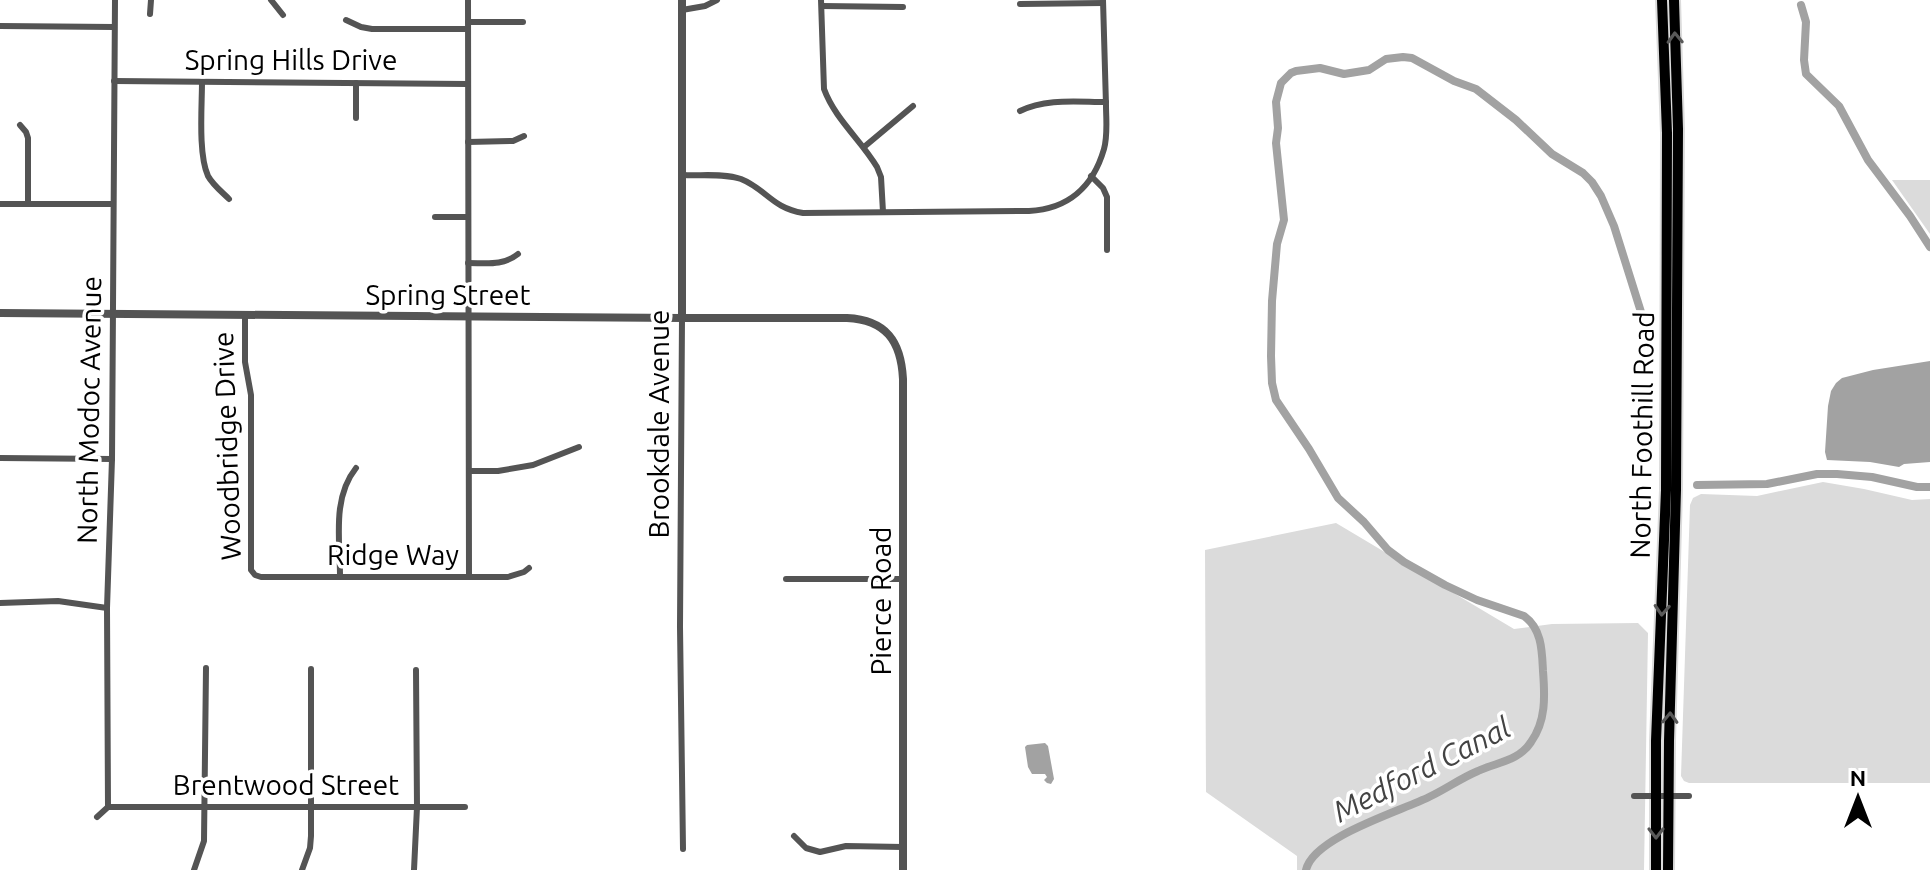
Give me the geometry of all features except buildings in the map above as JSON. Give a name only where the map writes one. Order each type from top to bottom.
[{"type":"main road","name":"North Foothill Road","points":[[1656,870],[1666,474],[1667,133],[1662,0]]},
{"type":"main road","name":"North Foothill Road","points":[[1668,870],[1676,490],[1678,129],[1674,0]]},
{"type":"street","name":"North Modoc Avenue","points":[[108,807],[107,608],[112,459],[115,0]]},
{"type":"street","points":[[150,14],[151,0]]},
{"type":"street","points":[[271,0],[283,15]]},
{"type":"street","points":[[468,0],[469,577]]},
{"type":"street","points":[[682,5],[705,6],[717,0]]},
{"type":"street","points":[[683,175],[737,178],[754,186],[782,208],[803,213],[1046,210],[1060,205],[1071,199],[1091,176],[1106,140],[1103,2],[1020,4]]},
{"type":"street","points":[[883,212],[881,177],[877,167],[836,113],[824,89],[821,3],[903,7]]},
{"type":"street","name":"Brookdale Avenue","points":[[682,5],[680,627],[683,849]]},
{"type":"street","points":[[346,20],[372,29],[523,22]]},
{"type":"street","points":[[0,26],[114,27]]},
{"type":"street","name":"Spring Hills Drive","points":[[114,81],[468,84]]},
{"type":"street","points":[[202,82],[202,138],[207,174],[229,199]]},
{"type":"street","points":[[356,83],[356,118]]},
{"type":"street","points":[[1020,111],[1047,102],[1106,102]]},
{"type":"street","points":[[864,147],[913,106]]},
{"type":"street","points":[[20,125],[28,138],[28,204]]},
{"type":"street","points":[[468,142],[513,141],[524,136]]},
{"type":"street","points":[[1091,176],[1107,197],[1107,250]]},
{"type":"street","points":[[0,204],[113,204]]},
{"type":"street","points":[[435,217],[468,217]]},
{"type":"street","points":[[468,263],[501,263],[518,254]]},
{"type":"street","name":"Spring Street","points":[[0,313],[858,318],[876,324],[890,335]]},
{"type":"street","name":"Woodbridge Drive","points":[[245,316],[245,362],[251,395],[251,570],[255,575]]},
{"type":"street","name":"Pierce Road","points":[[890,335],[900,355],[903,379],[903,870]]},
{"type":"street","points":[[469,471],[524,467],[579,447]]},
{"type":"street","points":[[0,458],[112,459]]},
{"type":"street","points":[[340,576],[342,493],[356,468]]},
{"type":"street","name":"Ridge Way","points":[[255,575],[508,577],[529,568]]},
{"type":"street","points":[[786,579],[903,579]]},
{"type":"street","points":[[0,603],[58,601],[107,608]]},
{"type":"street","points":[[194,870],[204,841],[206,668]]},
{"type":"street","points":[[302,870],[310,848],[311,669]]},
{"type":"street","points":[[414,870],[416,670]]},
{"type":"street","points":[[1634,796],[1689,796]]},
{"type":"street","points":[[97,817],[108,807]]},
{"type":"street","name":"Brentwood Street","points":[[108,807],[465,807]]},
{"type":"street","points":[[794,836],[806,848],[820,852],[846,846],[903,847]]},
{"type":"shaded area","points":[[1892,180],[1930,180],[1930,234]]},
{"type":"shaded area","points":[[1930,361],[1930,462],[1899,467],[1827,460],[1828,406],[1836,383],[1842,378],[1873,370]]},
{"type":"shaded area","points":[[1823,482],[1912,500],[1930,499],[1930,783],[1684,781],[1681,776],[1690,505],[1693,498],[1701,494],[1757,496]]},
{"type":"shaded area","points":[[1336,523],[1514,629],[1552,624],[1638,623],[1648,633],[1644,870],[1297,870],[1297,856],[1206,792],[1205,550]]},
{"type":"shaded area","points":[[1045,743],[1054,779],[1051,784],[1044,780],[1047,777],[1045,774],[1032,774],[1025,747]]},
{"type":"waterway","name":"Medford Canal","points":[[1801,5],[1806,22],[1806,74],[1839,106],[1868,160],[1930,247]]},
{"type":"waterway","name":"Medford Canal","points":[[1306,870],[1312,858],[1341,836],[1520,753],[1536,734],[1544,690],[1540,641],[1530,621],[1445,585],[1388,550],[1338,498],[1276,400],[1271,356],[1277,244],[1284,220],[1276,143],[1276,102],[1281,83],[1296,71],[1320,68],[1344,74],[1369,70],[1386,59],[1403,57],[1412,58],[1476,89],[1516,120],[1552,154],[1592,182],[1614,226],[1641,312]]},
{"type":"waterway","name":"Medford Canal","points":[[1697,485],[1767,484],[1817,474],[1837,474],[1930,487]]}]
